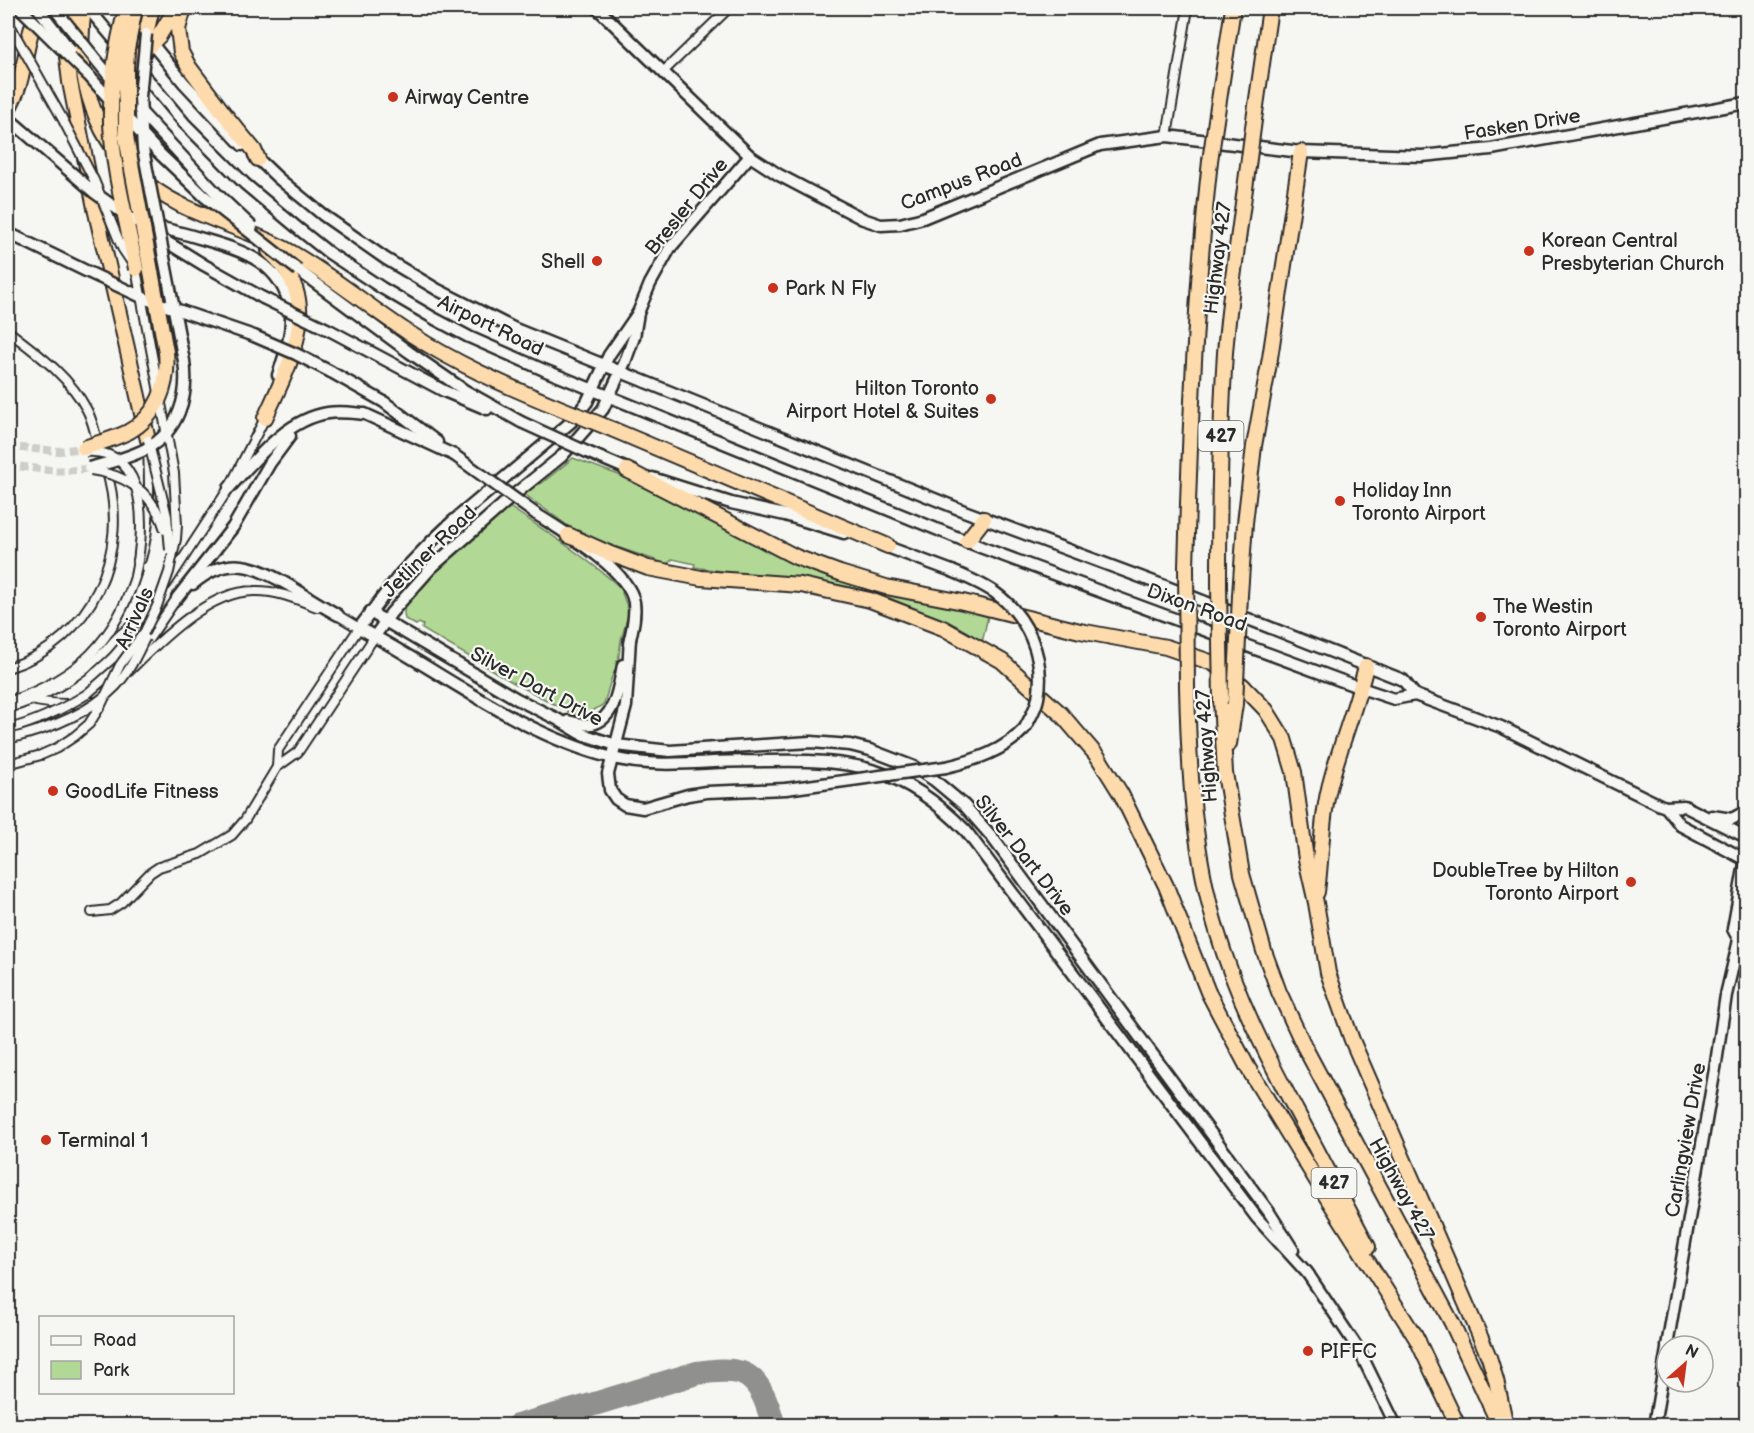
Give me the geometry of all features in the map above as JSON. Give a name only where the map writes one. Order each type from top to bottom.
[{"type":"highway","points":[[8,109],[15,93],[32,22],[38,8]]},
{"type":"highway","points":[[74,8],[68,57],[70,82],[95,208],[147,440]]},
{"type":"highway","points":[[86,8],[80,40],[81,55],[94,110],[116,152],[135,174],[157,192],[178,204],[265,239],[307,262],[407,332],[452,360],[555,406],[888,546]]},
{"type":"highway","points":[[127,8],[119,33],[114,64],[111,124],[119,190],[136,268]]},
{"type":"highway","points":[[84,450],[136,428],[152,411],[166,379],[166,352],[126,137],[124,103],[127,49],[135,8]]},
{"type":"highway","points":[[149,39],[152,8]]},
{"type":"highway","points":[[133,62],[149,39],[164,30],[176,8]]},
{"type":"highway","points":[[184,8],[178,29],[181,52],[189,67],[254,150],[258,159]]},
{"type":"highway","name":"Highway 427","points":[[1233,8],[1210,161],[1195,328],[1190,435],[1186,567],[1186,687],[1198,847],[1205,887],[1228,965],[1251,1024],[1418,1341],[1458,1425]]},
{"type":"highway","name":"Highway 427","points":[[1270,8],[1225,352],[1220,466],[1219,586],[1225,773],[1242,874],[1264,951],[1279,992],[1320,1077],[1452,1323],[1500,1425]]},
{"type":"highway","points":[[1225,773],[1234,704],[1239,595],[1254,446],[1270,358],[1301,152]]},
{"type":"highway","points":[[230,225],[250,236],[275,256],[292,279],[299,303],[298,336],[295,350],[265,418]]},
{"type":"highway","points":[[627,470],[796,557],[840,573],[886,587],[963,602],[1080,631],[1166,647],[1213,663],[1243,686],[1266,710],[1284,739],[1294,772],[1306,859],[1328,973],[1352,1040],[1405,1167],[1489,1357],[1506,1425]]},
{"type":"highway","points":[[967,541],[984,519]]},
{"type":"highway","points":[[568,536],[648,568],[701,578],[801,585],[870,600],[943,628],[1002,662],[1061,714],[1098,757],[1121,794],[1166,886],[1208,992],[1248,1068],[1418,1341]]},
{"type":"highway","points":[[1316,903],[1325,812],[1331,777],[1361,688],[1366,666]]},
{"type":"street","points":[[20,8],[90,77],[140,134],[180,174],[233,220],[409,352],[464,390],[521,422]]},
{"type":"street","points":[[38,8],[90,77]]},
{"type":"street","points":[[54,8],[106,74],[188,164],[298,270]]},
{"type":"street","name":"Airport Road","points":[[86,8],[185,124],[226,166],[272,208],[329,253],[400,299],[512,357],[967,541]]},
{"type":"street","name":"Airport Road","points":[[122,8],[200,101],[258,159],[343,230],[418,279],[515,329],[984,519]]},
{"type":"street","points":[[89,469],[135,454],[158,441],[177,417],[186,391],[184,361],[143,149],[140,97],[149,39],[158,8]]},
{"type":"street","name":"Campus Road","points":[[597,8],[750,156],[779,175],[863,219],[881,225],[900,224],[923,218],[1100,145],[1167,136],[1301,152]]},
{"type":"street","points":[[663,72],[729,8]]},
{"type":"street","points":[[1167,136],[1188,8]]},
{"type":"street","points":[[8,22],[62,118],[94,180],[122,248],[136,268],[174,473],[176,506],[176,539],[164,588],[145,631],[120,665],[95,715],[82,731],[57,748],[8,764]]},
{"type":"street","name":"Fasken Drive","points":[[1301,152],[1415,156],[1491,149],[1746,103]]},
{"type":"street","points":[[8,118],[86,186],[134,222],[263,298],[458,398],[521,422],[627,470],[731,503],[785,515],[888,546],[976,581],[1010,605],[1024,623],[1034,642],[1039,662],[1038,699],[1025,728],[1015,739],[973,759],[946,767],[786,789],[706,792],[648,807],[631,807],[616,799],[610,790],[608,779],[626,706],[630,638]]},
{"type":"street","name":"Bresler Drive","points":[[604,366],[638,313],[650,284],[670,248],[750,156]]},
{"type":"street","points":[[117,683],[154,606],[229,488],[265,418],[289,334],[290,308],[281,284],[265,264],[246,253],[169,228],[134,222]]},
{"type":"street","points":[[8,233],[131,293],[254,336],[331,372],[384,402],[454,455],[605,562],[629,588],[635,614],[614,702],[606,715],[593,724],[584,725],[557,718]]},
{"type":"street","name":"Bresler Drive","points":[[621,373],[634,337],[638,313]]},
{"type":"street","points":[[8,331],[58,371],[88,412],[111,483],[115,508],[110,562],[89,607],[62,637],[32,659],[8,668]]},
{"type":"street","name":"Jetliner Road","points":[[277,767],[278,750],[359,627],[401,573],[452,522],[571,422],[587,402],[604,366]]},
{"type":"street","name":"Jetliner Road","points":[[92,912],[110,910],[121,903],[150,873],[159,867],[200,854],[232,835],[245,820],[277,767],[298,752],[385,620],[432,567],[562,456],[603,409],[621,373]]},
{"type":"street","points":[[229,488],[260,456],[300,422],[314,416],[339,412],[365,414],[454,455]]},
{"type":"street","points":[[136,657],[156,626],[233,527],[279,449],[314,416]]},
{"type":"street","points":[[135,576],[144,549],[148,524],[147,440]]},
{"type":"street","name":"Arrivals","points":[[8,738],[45,728],[89,708],[116,686],[136,657],[157,614],[170,576],[170,540],[167,516],[147,440]]},
{"type":"street","points":[[84,450],[109,454],[122,463],[133,479],[140,507],[141,535],[135,576]]},
{"type":"street","points":[[89,469],[112,474],[131,483],[141,490],[158,511],[168,551],[164,588]]},
{"type":"street","name":"Dixon Road","points":[[984,519],[1162,585],[1403,680],[1415,695],[1501,727],[1666,807],[1680,825],[1746,859]]},
{"type":"street","name":"Dixon Road","points":[[967,541],[1361,688],[1394,699],[1415,695]]},
{"type":"street","points":[[418,554],[432,567]]},
{"type":"street","points":[[177,598],[207,574],[218,569],[251,567],[271,575],[359,627]]},
{"type":"street","name":"Arrivals","points":[[8,702],[46,687],[83,662],[109,632],[126,601],[135,576]]},
{"type":"street","points":[[8,738],[63,719],[94,702],[107,693],[154,648],[198,612],[222,597],[237,592],[278,593],[338,615]]},
{"type":"street","points":[[8,708],[31,700],[77,675],[154,606]]},
{"type":"street","name":"Silver Dart Drive","points":[[370,612],[517,699],[557,718],[582,734],[616,745],[680,750],[811,742],[850,745],[914,767],[950,792],[992,837],[1269,1212],[1359,1350],[1396,1425]]},
{"type":"street","name":"Silver Dart Drive","points":[[359,627],[459,687],[552,738],[580,749],[634,762],[798,760],[838,762],[880,771],[932,800],[948,812],[966,831],[1257,1218],[1309,1275]]},
{"type":"street","points":[[8,729],[30,724],[55,713],[87,694],[120,665]]},
{"type":"street","points":[[31,700],[63,705],[94,702]]},
{"type":"street","name":"Dixon Road","points":[[1666,807],[1684,806],[1746,837]]},
{"type":"street","points":[[1700,813],[1732,819],[1746,811]]},
{"type":"street","name":"Carlingview Drive","points":[[1739,940],[1733,929],[1746,859]]},
{"type":"street","name":"Carlingview Drive","points":[[1669,1334],[1726,995],[1739,940],[1746,930]]},
{"type":"street","points":[[1103,1013],[1116,1005]]},
{"type":"street","name":"Carlingview Drive","points":[[1654,1425],[1659,1394]]},
{"type":"green space","points":[[573,458],[624,477],[804,568],[866,589],[985,614],[988,616],[982,643],[933,616],[887,597],[802,578],[727,572],[694,567],[695,564],[673,559],[667,564],[611,545],[571,528],[520,491],[542,483]]},
{"type":"green space","points":[[505,504],[581,556],[624,591],[622,593],[629,612],[621,640],[618,663],[604,704],[586,715],[573,714],[514,683],[422,629],[423,625],[419,623],[416,625],[405,619],[405,604]]},
{"type":"taxiway","points":[[517,1426],[697,1373],[721,1370],[744,1374],[756,1383],[764,1397],[774,1426]]},
{"type":"tunnel","points":[[8,447],[59,451],[84,448]]},
{"type":"tunnel","points":[[8,465],[58,470],[89,468]]},
{"type":"place","name":"Airway Centre","points":[[393,97]]},
{"type":"place","name":"Korean Central Presbyterian Church","points":[[1529,251]]},
{"type":"place","name":"Shell","points":[[597,261]]},
{"type":"place","name":"Park N Fly","points":[[773,288]]},
{"type":"place","name":"Hilton Toronto Airport Hotel & Suites","points":[[991,399]]},
{"type":"place","name":"Holiday Inn Toronto Airport","points":[[1340,501]]},
{"type":"place","name":"The Westin Toronto Airport","points":[[1481,617]]},
{"type":"place","name":"GoodLife Fitness","points":[[53,791]]},
{"type":"place","name":"DoubleTree by Hilton Toronto Airport","points":[[1631,882]]},
{"type":"place","name":"Terminal 1","points":[[46,1140]]},
{"type":"place","name":"PIFFC","points":[[1308,1351]]}]
